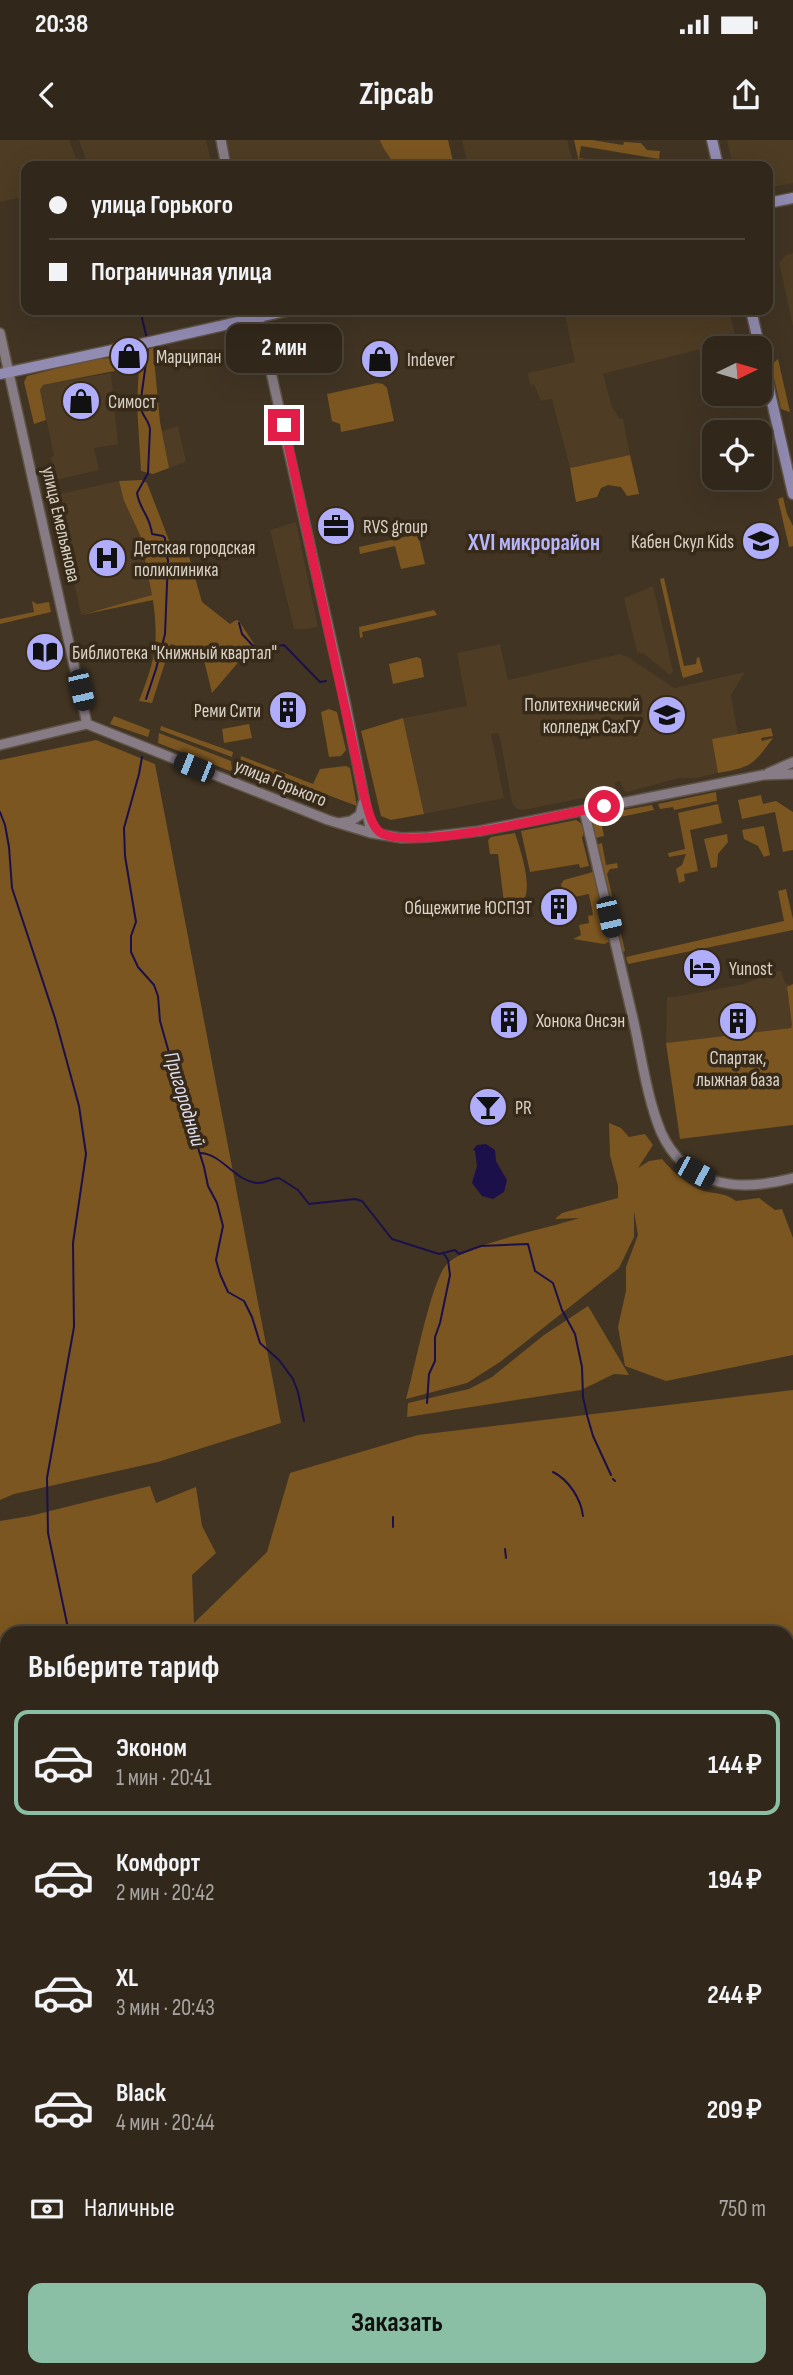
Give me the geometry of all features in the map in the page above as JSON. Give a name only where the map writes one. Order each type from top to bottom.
[{"type":"main road","points":[[221,140],[225,161]]},
{"type":"main road","points":[[712,140],[717,161]]},
{"type":"main road","points":[[773,202],[793,198]]},
{"type":"main road","points":[[4,373],[147,343],[251,315]]},
{"type":"main road","points":[[258,315],[370,833]]},
{"type":"main road","points":[[752,315],[793,494]]},
{"type":"main road","name":"улица Емельянова","points":[[0,332],[4,373],[88,724]]},
{"type":"main road","points":[[0,745],[88,724]]},
{"type":"main road","name":"улица Горького","points":[[88,724],[338,823],[370,833],[402,838],[478,831],[764,775],[793,774]]},
{"type":"main road","name":"улица Горького","points":[[764,775],[793,761]]},
{"type":"main road","points":[[338,823],[351,821],[360,815],[364,796]]},
{"type":"main road","points":[[364,796],[373,822],[382,834]]},
{"type":"main road","points":[[584,810],[648,1084],[660,1130],[668,1145],[682,1162],[709,1180],[738,1185],[793,1178]]},
{"type":"shaded area","points":[[0,140],[69,140],[77,161],[21,161],[21,197],[0,202]]},
{"type":"shaded area","points":[[79,140],[206,140],[211,161],[86,161]]},
{"type":"shaded area","points":[[227,140],[448,140],[453,161],[232,161]]},
{"type":"shaded area","points":[[380,140],[448,140],[453,161],[392,161]]},
{"type":"shaded area","points":[[462,140],[567,140],[573,161],[467,161]]},
{"type":"shaded area","points":[[574,140],[623,145],[624,142],[641,143],[647,150],[660,151],[659,159],[581,146],[579,158],[585,159],[579,161]]},
{"type":"shaded area","points":[[727,140],[793,140],[793,183],[773,187],[773,161],[732,161]]},
{"type":"shaded area","points":[[793,253],[793,326],[779,263],[786,255]]},
{"type":"shaded area","points":[[565,315],[730,315],[735,336],[702,336],[702,349],[603,374],[612,407],[619,418],[623,419],[630,455],[570,468],[552,399],[541,401],[534,384],[530,385],[528,373],[575,362]]},
{"type":"shaded area","points":[[153,348],[160,422],[169,468],[153,474],[141,471],[137,405],[139,366],[43,385],[40,390],[46,420],[34,424],[24,382],[27,376],[94,359],[134,357]]},
{"type":"shaded area","points":[[778,359],[790,412],[781,409],[772,364]]},
{"type":"shaded area","points":[[111,373],[118,444],[94,448],[99,470],[56,480],[51,457],[54,456],[40,390],[43,385]]},
{"type":"shaded area","points":[[377,383],[387,388],[394,421],[341,432],[340,424],[332,421],[327,394]]},
{"type":"shaded area","points":[[178,426],[186,462],[169,468],[162,431]]},
{"type":"shaded area","points":[[630,455],[639,494],[627,496],[621,487],[608,485],[601,488],[597,497],[576,502],[570,468]]},
{"type":"shaded area","points":[[142,480],[147,483],[172,548],[187,549],[202,602],[230,624],[239,621],[254,644],[212,693],[203,656],[171,644],[152,703],[139,701],[154,652],[156,629],[153,600],[81,615],[152,595],[140,535],[124,501],[119,481]]},
{"type":"shaded area","name":"Детская городская поликлиника","points":[[119,481],[124,501],[140,535],[152,596],[81,614],[55,495]]},
{"type":"shaded area","points":[[783,497],[793,526],[793,546],[789,547],[778,499]]},
{"type":"shaded area","points":[[296,522],[318,627],[304,629],[294,629],[270,530]]},
{"type":"shaded area","points":[[418,534],[425,564],[401,569],[395,546],[360,554],[359,547]]},
{"type":"shaded area","points":[[664,578],[684,666],[696,664],[699,657],[703,672],[683,678],[660,579]]},
{"type":"shaded area","points":[[653,586],[673,671],[670,675],[644,654],[637,652],[624,598]]},
{"type":"shaded area","points":[[32,601],[37,604],[49,602],[51,612],[0,624],[0,619],[34,612]]},
{"type":"shaded area","points":[[434,610],[437,615],[362,632],[363,637],[360,638],[359,627]]},
{"type":"shaded area","points":[[500,644],[508,680],[620,654],[674,688],[745,672],[731,695],[738,735],[712,739],[718,773],[696,778],[679,778],[628,792],[620,781],[615,782],[616,791],[524,810],[517,809],[512,803],[499,733],[491,734],[504,798],[424,814],[403,718],[467,706],[457,653]]},
{"type":"shaded area","points":[[417,657],[421,659],[424,677],[393,684],[389,664]]},
{"type":"shaded area","points":[[329,709],[337,712],[346,750],[341,756],[329,757],[321,712]]},
{"type":"shaded area","points":[[114,716],[150,730],[148,737],[110,724]]},
{"type":"shaded area","points":[[403,718],[424,814],[391,820],[381,816],[361,731]]},
{"type":"shaded area","points":[[249,724],[252,738],[224,743],[222,729]]},
{"type":"shaded area","points":[[161,726],[233,752],[232,757],[160,730]]},
{"type":"shaded area","points":[[771,728],[773,736],[761,738],[762,741],[773,738],[756,759],[738,769],[718,773],[712,739]]},
{"type":"shaded area","points":[[159,733],[231,761],[232,769],[230,771],[158,743]]},
{"type":"shaded area","points":[[96,740],[155,764],[281,1423],[158,1462],[14,1494],[0,1500],[0,760]]},
{"type":"shaded area","points":[[241,756],[313,784],[320,769],[346,766],[350,768],[357,806],[240,762]]},
{"type":"shaded area","points":[[240,765],[293,785],[301,796],[287,794],[241,776]]},
{"type":"shaded area","points":[[716,792],[717,801],[674,810],[673,807],[660,809],[658,804]]},
{"type":"shaded area","points":[[761,795],[763,804],[776,801],[793,812],[793,850],[783,852],[775,812],[742,819],[738,800]]},
{"type":"shaded area","points":[[718,804],[722,823],[690,830],[698,871],[684,874],[685,881],[679,883],[676,869],[682,865],[686,854],[669,857],[668,853],[685,849],[678,813]]},
{"type":"shaded area","points":[[652,805],[654,810],[601,821],[604,836],[595,838],[592,823],[596,815]]},
{"type":"shaded area","points":[[576,820],[583,828],[582,838],[589,866],[580,868],[579,864],[530,872],[521,831]]},
{"type":"shaded area","points":[[764,826],[770,855],[764,857],[758,846],[744,839],[742,830]]},
{"type":"shaded area","points":[[515,833],[525,870],[527,890],[521,904],[505,911],[498,854],[490,854],[488,840],[491,837]]},
{"type":"shaded area","points":[[727,834],[728,842],[718,854],[717,867],[711,868],[704,839]]},
{"type":"shaded area","points":[[602,843],[606,865],[617,863],[618,868],[610,869],[607,874],[625,951],[623,952],[596,845]]},
{"type":"shaded area","points":[[593,872],[611,941],[604,944],[573,939],[581,935],[579,925],[589,923],[588,916],[593,915],[589,894],[564,899],[561,884],[564,880]]},
{"type":"shaded area","points":[[786,889],[793,930],[628,964],[626,957],[784,921],[778,891]]},
{"type":"shaded area","points":[[781,970],[785,983],[790,985],[787,988],[793,1025],[791,1028],[666,1043],[667,997],[743,984]]},
{"type":"shaded area","points":[[793,984],[793,1125],[680,1139],[666,1043],[791,1028],[787,987]]},
{"type":"shaded area","points":[[609,1123],[621,1128],[629,1137],[645,1134],[653,1145],[638,1168],[649,1161],[662,1159],[681,1178],[698,1189],[725,1195],[736,1201],[759,1198],[775,1210],[782,1209],[793,1238],[793,1355],[666,1381],[625,1366],[618,1327],[626,1291],[626,1267],[638,1235],[634,1211],[634,1237],[619,1268],[500,1362],[467,1383],[406,1399],[429,1307],[447,1264],[458,1256],[490,1243],[579,1218],[555,1219],[562,1213],[618,1198],[618,1186],[610,1155]]},
{"type":"shaded area","points":[[486,1144],[495,1150],[496,1161],[507,1180],[504,1192],[493,1199],[482,1196],[472,1183],[477,1166],[473,1150],[477,1145]]},
{"type":"shaded area","points":[[588,1306],[629,1375],[614,1374],[581,1390],[407,1417],[408,1403],[469,1389],[492,1377],[544,1335]]},
{"type":"shaded area","points":[[793,1390],[793,1626],[0,1626],[0,1521],[150,1486],[156,1503],[196,1487],[202,1526],[216,1553],[192,1575],[194,1623],[267,1552],[290,1473],[418,1435]]},
{"type":"waterway","name":"Пригородный","points":[[142,315],[147,339]]},
{"type":"waterway","name":"Пригородный","points":[[146,699],[165,634],[168,560],[165,538],[152,534],[137,493],[148,473],[150,429],[140,406],[148,348]]},
{"type":"waterway","points":[[239,623],[242,634],[256,649],[284,645],[320,682],[326,681]]},
{"type":"waterway","name":"Пригородный","points":[[142,757],[124,828],[125,856],[136,922],[131,936],[131,952],[138,967],[154,985],[158,996],[160,1021],[173,1067],[208,1186],[217,1203],[223,1226],[216,1260],[220,1274],[228,1292],[244,1301],[260,1343],[279,1360],[293,1379],[304,1421]]},
{"type":"waterway","points":[[0,812],[9,847],[12,888],[55,1018],[79,1106],[86,1154],[73,1243],[74,1327],[47,1478],[48,1533],[68,1626]]},
{"type":"waterway","points":[[201,1153],[216,1158],[249,1181],[260,1183],[279,1178],[298,1190],[309,1204],[355,1199],[362,1201],[392,1239],[439,1254],[455,1250],[459,1254],[481,1246],[528,1244],[535,1271],[553,1283],[562,1310],[575,1334],[587,1415],[593,1436],[611,1475]]},
{"type":"waterway","points":[[427,1403],[429,1374],[435,1361],[435,1337],[450,1275],[448,1260],[444,1254]]},
{"type":"waterway","points":[[553,1472],[573,1491],[583,1516]]},
{"type":"waterway","points":[[393,1517],[393,1527]]},
{"type":"waterway","points":[[505,1549],[506,1558]]},
{"type":"place","name":"Марципан","points":[[129,356]]},
{"type":"place","name":"Indever","points":[[380,359]]},
{"type":"place","name":"Симост","points":[[81,401]]},
{"type":"place","name":"RVS group","points":[[336,526]]},
{"type":"place","name":"Кабен Скул Kids","points":[[761,541]]},
{"type":"place","name":"Детская городская поликлиника","points":[[107,558]]},
{"type":"place","name":"Библиотека \"Книжный квартал\"","points":[[45,652]]},
{"type":"place","name":"Реми Сити","points":[[288,710]]},
{"type":"place","name":"Политехнический колледж СахГУ","points":[[667,715]]},
{"type":"place","name":"Общежитие ЮСПЭТ","points":[[559,907]]},
{"type":"place","name":"Yunost","points":[[702,968]]},
{"type":"place","name":"Хонока Онсэн","points":[[509,1020]]},
{"type":"place","name":"Спартак, лыжная база","points":[[738,1021]]},
{"type":"place","name":"PR","points":[[488,1107]]},
{"type":"district","name":"XVI микрорайон","points":[[534,542]]},
{"type":"route","points":[[284,425],[364,796],[377,829],[382,834],[402,838],[428,837],[478,831],[604,806]]}]
